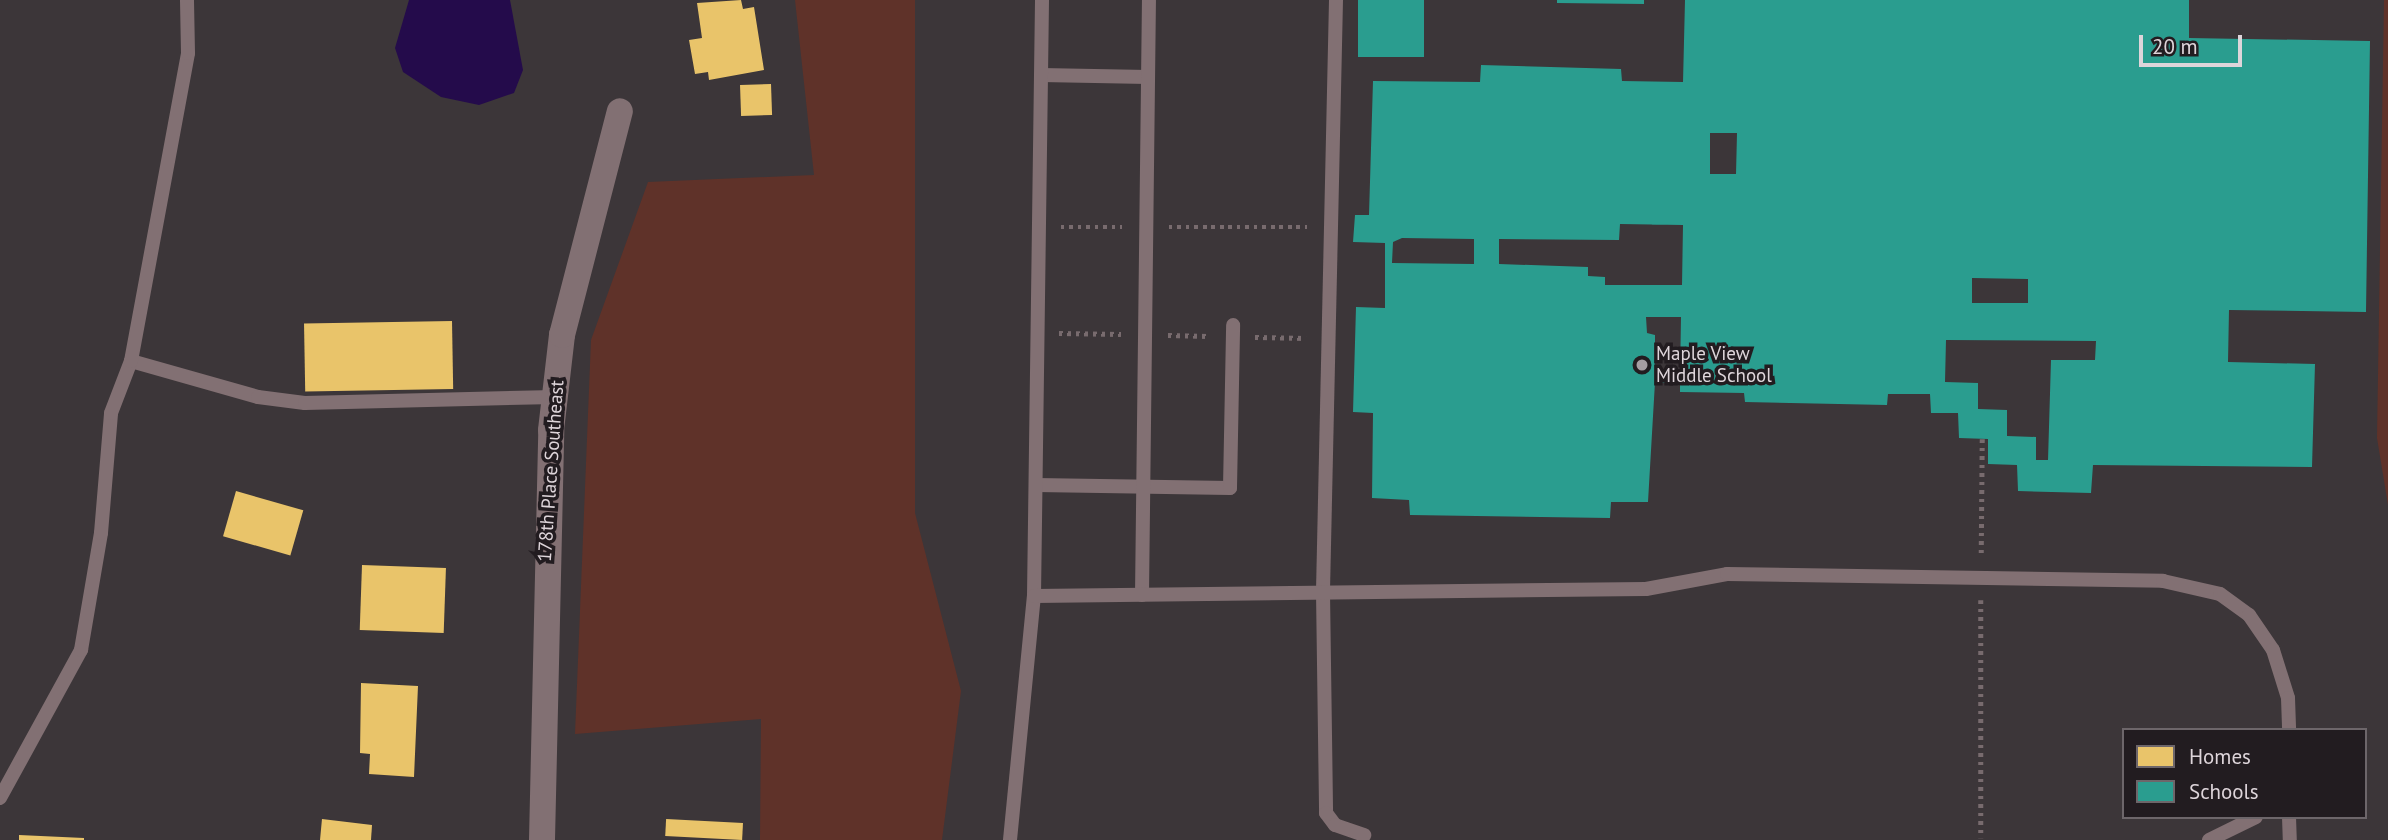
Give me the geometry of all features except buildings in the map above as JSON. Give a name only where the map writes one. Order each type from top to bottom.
[{"type":"street","name":"178th Place Southeast","points":[[542,840],[544,599],[555,397],[562,335],[621,111]]},
{"type":"lane","points":[[0,797],[81,650],[101,533],[111,413],[131,361],[188,53],[187,0]]},
{"type":"lane","points":[[1010,840],[1034,596],[1042,0]]},
{"type":"lane","points":[[1142,595],[1149,0]]},
{"type":"lane","points":[[1336,0],[1323,592],[1326,813],[1335,824],[1364,835]]},
{"type":"lane","points":[[1041,75],[1148,77]]},
{"type":"lane","points":[[1035,485],[1230,488],[1233,331]]},
{"type":"lane","points":[[131,361],[258,397],[305,404],[555,397]]},
{"type":"lane","points":[[1034,596],[1646,589],[1727,573],[2163,581],[2220,594],[2249,615],[2273,650],[2288,698],[2289,728]]},
{"type":"lane","points":[[2209,840],[2252,819]]},
{"type":"lane","points":[[2289,819],[2290,840]]},
{"type":"path","points":[[1039,227],[1331,227]]},
{"type":"path","points":[[1037,333],[1145,335],[1233,331],[1329,338]]},
{"type":"path","points":[[1981,838],[1982,439]]},
{"type":"shaded area","points":[[409,0],[510,0],[523,70],[514,93],[479,105],[441,97],[403,72],[395,48]]},
{"type":"shaded area","points":[[795,0],[915,0],[915,513],[961,691],[942,840],[760,840],[761,719],[575,734],[591,340],[648,182],[814,175]]},
{"type":"shaded area","points":[[2384,0],[2388,0],[2388,505],[2377,438]]},
{"type":"place","name":"Maple View Middle School","points":[[1642,365]]}]
